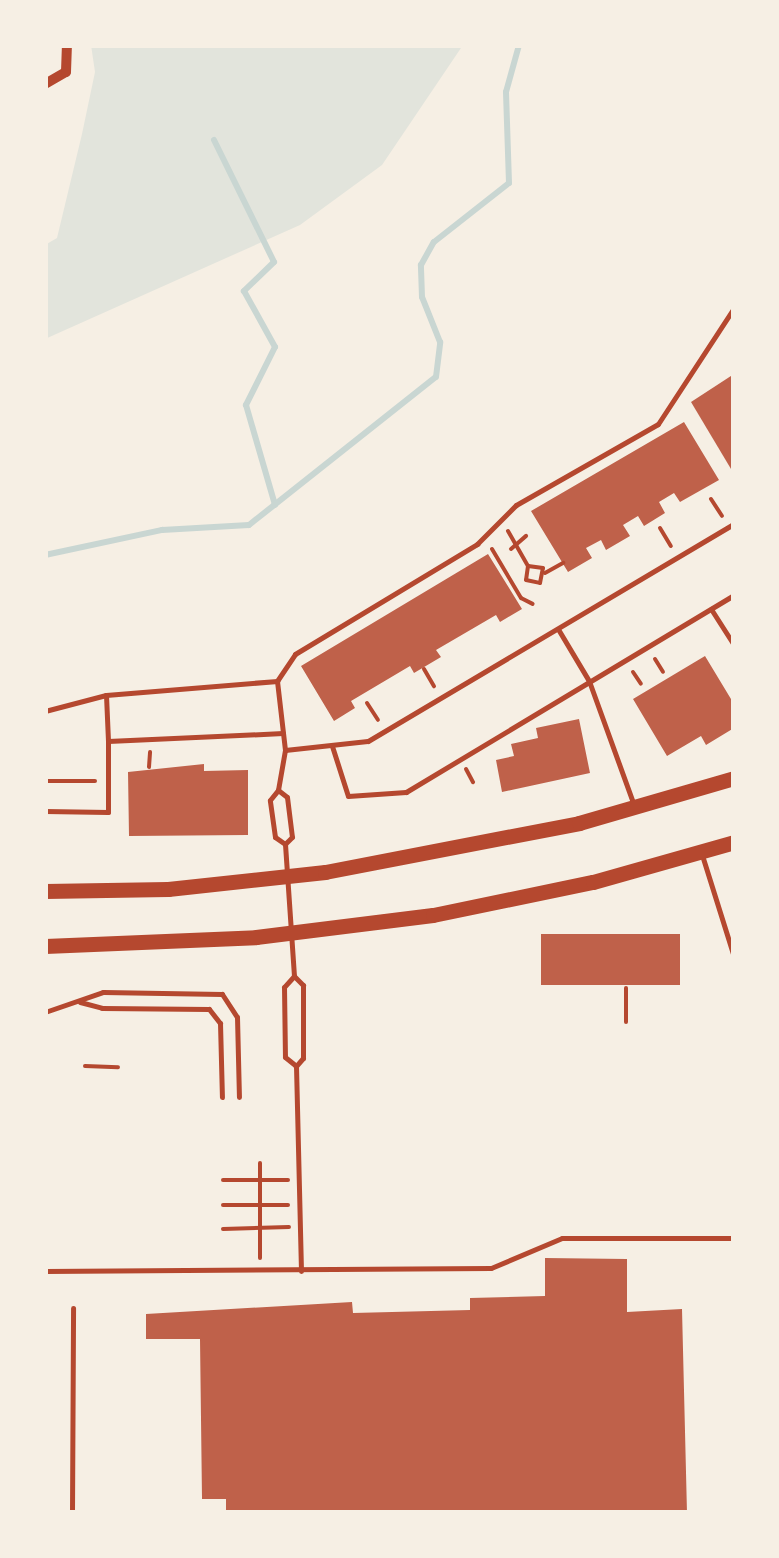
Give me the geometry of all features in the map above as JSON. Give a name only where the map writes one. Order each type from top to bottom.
[{"type":"main road","points":[[45,890],[168,889],[289,876],[497,842],[635,808],[734,778]]},
{"type":"main road","points":[[45,946],[295,933],[488,904],[734,842]]},
{"type":"street","points":[[45,84],[66,72],[68,45]]},
{"type":"lane","points":[[296,1066],[285,1057],[284,987],[294,976],[295,933],[285,844],[276,837],[270,800],[278,790],[285,750],[277,681],[295,654],[658,424],[734,308]]},
{"type":"lane","points":[[285,750],[332,746],[385,731],[731,526]]},
{"type":"lane","points":[[332,746],[348,796],[406,792],[734,595]]},
{"type":"lane","points":[[710,608],[734,644]]},
{"type":"lane","points":[[558,629],[589,681],[635,808]]},
{"type":"lane","points":[[45,711],[106,694],[277,681]]},
{"type":"lane","points":[[45,811],[108,812],[106,694]]},
{"type":"lane","points":[[108,742],[283,733]]},
{"type":"lane","points":[[278,790],[287,797],[292,837],[285,844]]},
{"type":"lane","points":[[701,852],[734,957]]},
{"type":"lane","points":[[294,976],[303,985],[304,1058],[296,1066],[301,1271]]},
{"type":"lane","points":[[45,1012],[103,992],[222,994],[237,1017],[239,1097]]},
{"type":"lane","points":[[76,1000],[102,1008],[208,1009],[220,1023],[222,1097]]},
{"type":"lane","points":[[45,1271],[492,1268],[562,1238],[734,1238]]},
{"type":"lane","points":[[72,1513],[74,1308]]},
{"type":"path","points":[[711,499],[731,526]]},
{"type":"path","points":[[501,520],[513,547],[528,566],[545,573]]},
{"type":"path","points":[[660,528],[678,557]]},
{"type":"path","points":[[484,536],[518,593],[533,604]]},
{"type":"path","points":[[513,547],[526,536]]},
{"type":"path","points":[[528,582],[540,583],[545,573],[563,562]]},
{"type":"path","points":[[518,593],[528,582],[528,566]]},
{"type":"path","points":[[424,669],[441,698]]},
{"type":"path","points":[[367,703],[385,731]]},
{"type":"path","points":[[45,781],[108,780]]},
{"type":"path","points":[[626,988],[626,1022]]},
{"type":"path","points":[[84,1066],[118,1067]]},
{"type":"path","points":[[260,1162],[260,1270]]},
{"type":"path","points":[[223,1180],[299,1180]]},
{"type":"path","points":[[223,1206],[300,1205]]},
{"type":"path","points":[[223,1229],[300,1227]]},
{"type":"shaded area","points":[[91,45],[463,45],[382,165],[300,225],[45,339],[45,245],[57,238],[82,134],[95,72]]},
{"type":"building","points":[[734,374],[734,474],[691,402]]},
{"type":"building","points":[[684,422],[719,480],[680,502],[674,493],[659,502],[665,513],[644,526],[638,516],[623,525],[630,536],[606,550],[601,540],[586,548],[592,558],[568,572],[531,511]]},
{"type":"building","points":[[488,554],[522,609],[500,622],[496,615],[436,650],[441,657],[414,673],[410,666],[351,701],[355,708],[334,721],[301,666]]},
{"type":"building","points":[[705,656],[734,704],[734,728],[706,745],[701,736],[667,756],[633,699]]},
{"type":"building","points":[[579,719],[590,773],[502,792],[496,760],[514,756],[511,744],[538,738],[536,728]]},
{"type":"building","points":[[204,764],[204,771],[248,770],[248,835],[129,836],[128,772]]},
{"type":"building","points":[[541,934],[680,934],[680,985],[541,985]]},
{"type":"building","points":[[545,1258],[627,1259],[627,1312],[682,1309],[687,1513],[226,1513],[226,1499],[202,1499],[200,1339],[146,1339],[146,1314],[352,1302],[353,1313],[470,1310],[470,1298],[545,1296]]},
{"type":"waterway","points":[[45,555],[162,530],[249,525],[436,377],[440,342],[422,297],[421,265],[434,242],[509,183],[506,92],[519,45]]},
{"type":"waterway","points":[[214,140],[274,262],[244,291],[275,347],[246,405],[275,505]]}]
